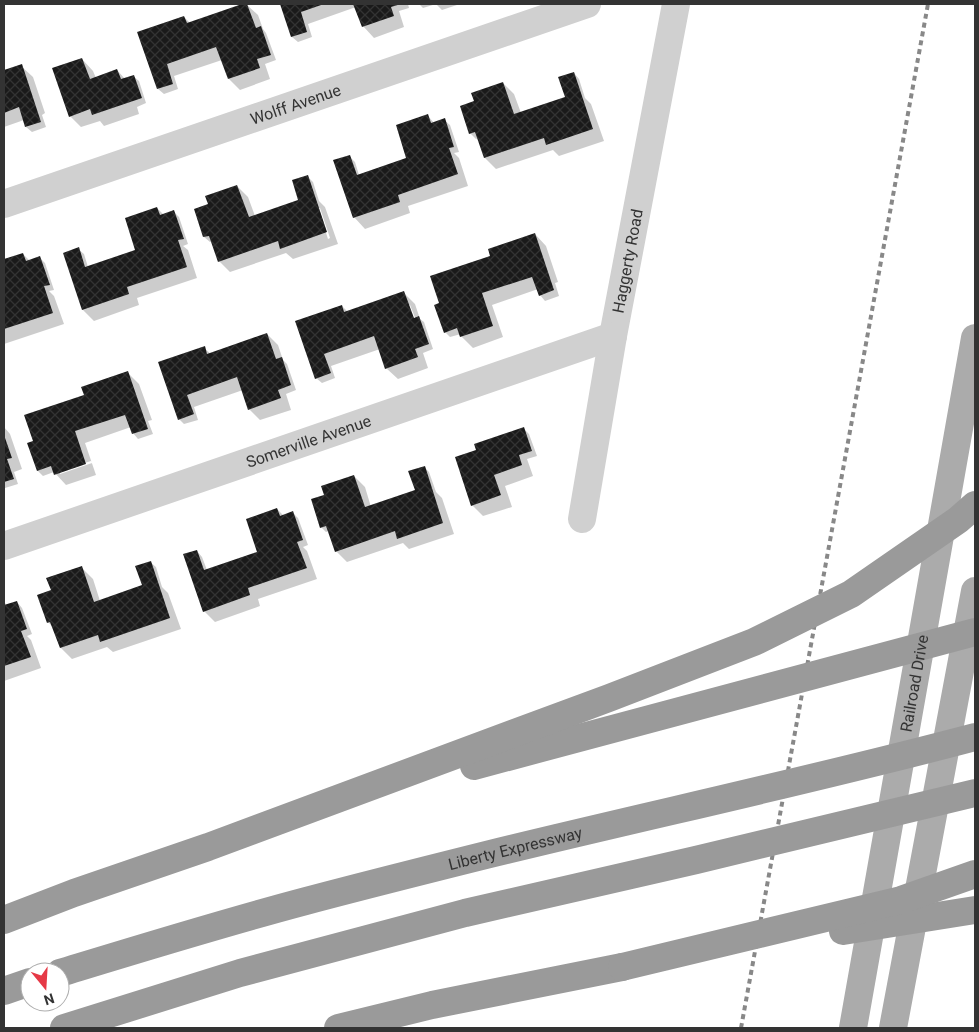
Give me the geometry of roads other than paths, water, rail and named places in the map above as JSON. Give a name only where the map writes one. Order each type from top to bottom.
[{"type":"highway","points":[[4,920],[74,893],[208,847],[600,702],[754,642],[851,594],[958,520],[975,505]]},
{"type":"highway","points":[[208,847],[496,759],[975,632]]},
{"type":"highway","name":"Liberty Expressway","points":[[70,970],[187,934],[305,901],[484,855],[731,798],[975,737]]},
{"type":"highway","points":[[64,1028],[240,973],[465,914],[716,856],[975,793]]},
{"type":"highway","points":[[622,967],[901,900],[975,874]]},
{"type":"highway","points":[[338,1028],[432,1005],[622,967],[975,910]]},
{"type":"highway","points":[[4,991],[20,985]]},
{"type":"main road","name":"Railroad Drive","points":[[854,1028],[975,338]]},
{"type":"main road","points":[[893,1028],[975,591]]},
{"type":"street","name":"Wolff Avenue","points":[[4,204],[587,4]]},
{"type":"street","name":"Haggerty Road","points":[[582,519],[613,336],[676,4]]},
{"type":"street","name":"Somerville Avenue","points":[[4,546],[613,336]]},
{"type":"railway","points":[[741,1028],[928,4]]}]
